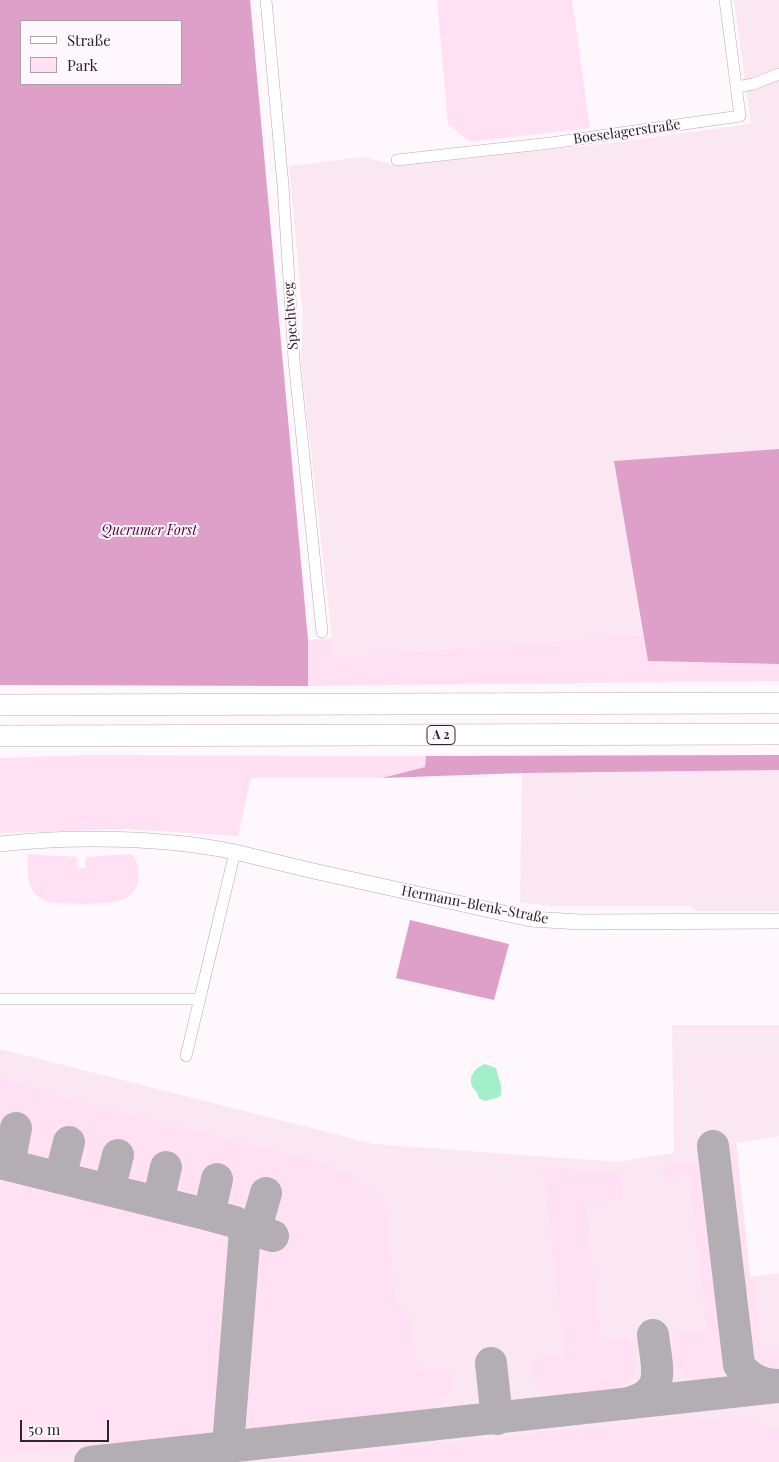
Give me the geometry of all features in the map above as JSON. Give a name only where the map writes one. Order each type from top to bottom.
[{"type":"highway","points":[[0,705],[779,703]]},
{"type":"highway","name":"A 2","points":[[0,736],[779,734]]},
{"type":"street","name":"Spechtweg","points":[[266,0],[283,185],[285,241],[293,324],[294,360],[322,632]]},
{"type":"street","name":"Boeselagerstraße","points":[[397,160],[551,143],[740,116],[725,0]]},
{"type":"street","points":[[737,87],[753,84],[779,74]]},
{"type":"street","name":"Hermann-Blenk-Straße","points":[[0,844],[83,840],[146,841],[202,846],[530,919],[573,922],[779,921]]},
{"type":"street","points":[[186,1056],[235,852]]},
{"type":"street","points":[[0,999],[200,998]]},
{"type":"shaded area","points":[[734,0],[779,0],[779,449],[614,461],[643,634],[334,657],[301,363],[303,317],[289,166],[364,157],[397,166],[610,143],[751,124]]},
{"type":"shaded area","points":[[779,770],[779,911],[694,911],[691,906],[550,906],[520,902],[522,773]]},
{"type":"shaded area","points":[[672,1025],[779,1025],[779,1136],[736,1143],[750,1277],[779,1273],[779,1462],[0,1462],[0,1049],[374,1144],[619,1162],[674,1153]]},
{"type":"shaded area","points":[[485,1064],[496,1068],[501,1086],[501,1095],[485,1101],[479,1098],[477,1092],[472,1087],[471,1079],[474,1072]]},
{"type":"green space","name":"Querumer Forst","points":[[0,0],[250,0],[308,640],[308,686],[0,685]]},
{"type":"green space","points":[[437,0],[572,0],[590,128],[470,142],[448,124]]},
{"type":"green space","points":[[779,449],[779,664],[648,661],[614,461]]},
{"type":"green space","points":[[643,634],[648,661],[779,664],[779,681],[308,686],[308,640],[332,638],[334,657]]},
{"type":"green space","points":[[84,755],[426,756],[425,767],[382,778],[251,778],[238,836],[127,829],[0,833],[0,758]]},
{"type":"green space","points":[[779,755],[779,770],[522,773],[382,778],[425,767],[426,756]]},
{"type":"green space","points":[[27,854],[77,857],[77,868],[85,868],[86,857],[129,854],[133,855],[136,861],[139,874],[138,880],[133,892],[116,902],[84,904],[45,901],[31,887],[28,878]]},
{"type":"green space","points":[[410,920],[509,944],[494,1000],[396,978]]},
{"type":"green space","points":[[0,1073],[18,1083],[54,1095],[299,1156],[342,1170],[367,1187],[385,1205],[396,1300],[412,1321],[418,1370],[444,1368],[453,1375],[451,1387],[445,1398],[426,1411],[0,1457]]},
{"type":"green space","points":[[736,1142],[750,1277],[755,1277],[761,1352],[779,1350],[779,1372],[758,1370],[754,1367],[749,1359],[745,1344],[723,1145]]},
{"type":"green space","points":[[705,1160],[727,1358],[724,1367],[717,1375],[712,1378],[699,1379],[687,1375],[677,1367],[673,1358],[672,1347],[673,1333],[706,1329],[689,1176],[663,1179],[662,1166]]},
{"type":"green space","points":[[542,1168],[620,1171],[623,1199],[586,1203],[601,1340],[635,1337],[636,1369],[629,1381],[613,1390],[557,1396],[544,1390],[537,1384],[529,1371],[529,1365],[535,1358],[564,1354]]},
{"type":"green space","points":[[723,1419],[768,1425],[779,1429],[779,1462],[258,1462],[663,1420]]},
{"type":"taxiway","points":[[9,1165],[16,1128]]},
{"type":"taxiway","points":[[60,1178],[69,1142]]},
{"type":"taxiway","points":[[713,1146],[739,1365],[756,1380],[767,1384],[779,1385]]},
{"type":"taxiway","points":[[109,1190],[118,1155]]},
{"type":"taxiway","points":[[0,1163],[209,1215],[235,1222],[245,1231],[255,1231],[273,1236]]},
{"type":"taxiway","points":[[158,1202],[166,1167]]},
{"type":"taxiway","points":[[209,1215],[217,1179]]},
{"type":"taxiway","points":[[255,1231],[266,1193]]},
{"type":"taxiway","points":[[228,1446],[245,1231]]},
{"type":"taxiway","points":[[625,1404],[639,1400],[654,1387],[657,1379],[657,1370],[653,1335]]},
{"type":"taxiway","points":[[491,1363],[497,1419]]},
{"type":"taxiway","points":[[90,1462],[779,1387]]}]
